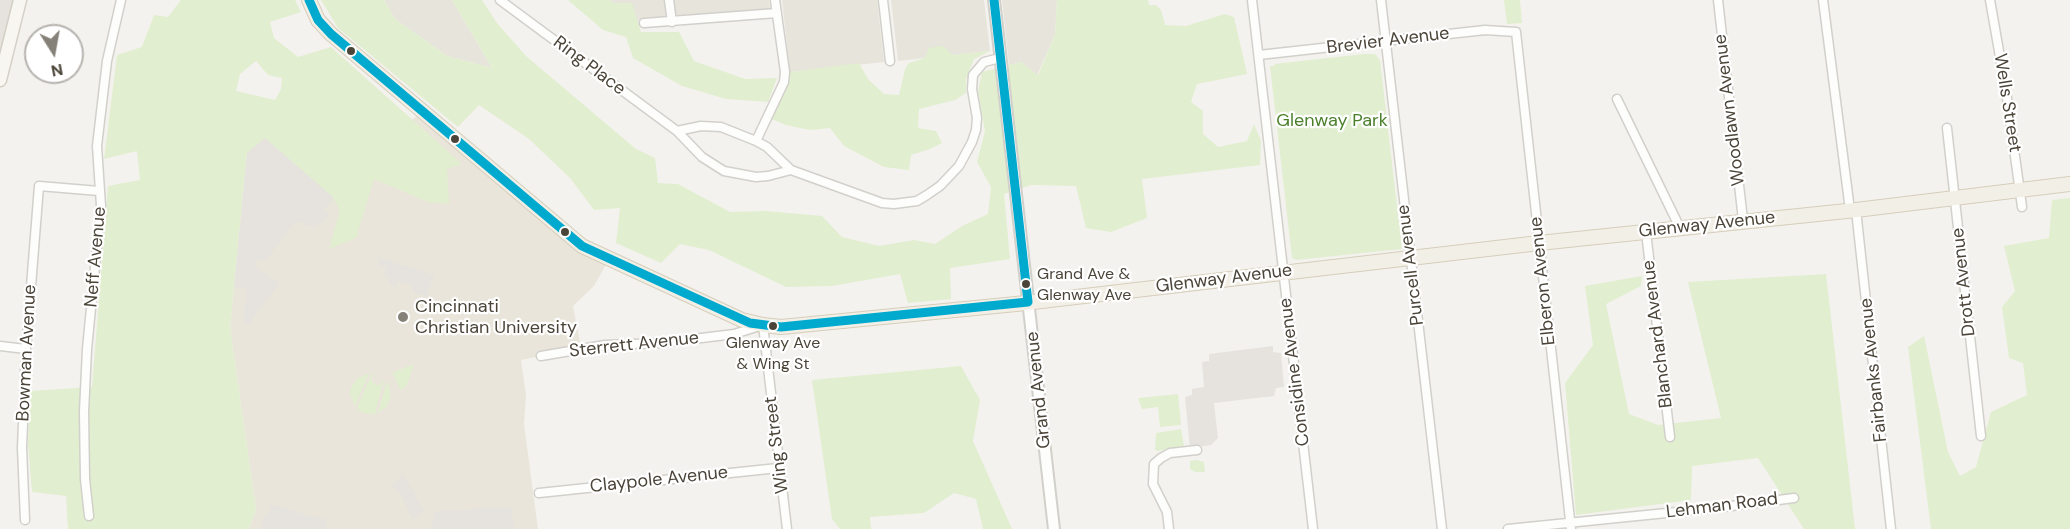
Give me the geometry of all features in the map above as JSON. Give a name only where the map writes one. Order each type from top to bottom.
[{"type":"main road","points":[[0,80],[20,0]]},
{"type":"main road","name":"Glenway Avenue","points":[[309,0],[318,20],[331,34],[582,246],[742,320],[763,326],[781,327],[1028,302],[2070,184]]},
{"type":"street","name":"Neff Avenue","points":[[89,516],[84,412],[87,349],[101,206],[97,146],[107,61],[121,0]]},
{"type":"street","name":"Ring Place","points":[[500,0],[677,131],[702,158],[724,171],[756,177],[791,170]]},
{"type":"street","points":[[669,0],[672,21]]},
{"type":"street","points":[[756,141],[784,81],[785,72],[775,0]]},
{"type":"street","points":[[883,0],[890,60]]},
{"type":"street","name":"Grand Avenue","points":[[994,0],[1054,529]]},
{"type":"street","name":"Considine Avenue","points":[[1252,0],[1313,529]]},
{"type":"street","name":"Purcell Avenue","points":[[1381,0],[1442,529]]},
{"type":"street","name":"Woodlawn Avenue","points":[[1718,0],[1743,220]]},
{"type":"street","name":"Fairbanks Avenue","points":[[1822,0],[1853,210],[1892,529]]},
{"type":"street","name":"Wells Street","points":[[1990,0],[2006,91],[2022,207]]},
{"type":"street","points":[[644,24],[777,13]]},
{"type":"street","name":"Brevier Avenue","points":[[1259,55],[1485,30],[1516,32]]},
{"type":"street","name":"Elberon Avenue","points":[[1516,32],[1571,525]]},
{"type":"street","points":[[677,131],[713,126],[756,141],[777,155],[791,170],[882,203],[905,204],[927,195],[951,175],[972,142],[977,118],[972,89],[973,75],[984,62],[1000,58]]},
{"type":"street","points":[[1617,99],[1680,228]]},
{"type":"street","name":"Drott Avenue","points":[[1947,128],[1981,436]]},
{"type":"street","name":"Bowman Avenue","points":[[25,520],[22,448],[26,349],[39,186],[99,191]]},
{"type":"street","name":"Blanchard Avenue","points":[[1646,232],[1670,436]]},
{"type":"street","name":"Sterrett Avenue","points":[[541,356],[605,345],[662,343],[734,334],[763,326]]},
{"type":"street","name":"Wing Street","points":[[763,326],[787,529]]},
{"type":"street","points":[[0,346],[26,349]]},
{"type":"street","points":[[1169,529],[1167,512],[1153,484],[1154,464],[1170,453],[1197,450]]},
{"type":"street","name":"Claypole Avenue","points":[[539,493],[778,468]]},
{"type":"street","name":"Lehman Road","points":[[1508,529],[1571,525],[1794,498]]},
{"type":"shaded area","points":[[0,0],[20,0],[0,80]]},
{"type":"shaded area","points":[[384,0],[452,0],[492,68],[447,56],[395,19]]},
{"type":"shaded area","points":[[611,0],[664,0],[666,18],[637,21],[631,3],[612,3]]},
{"type":"shaded area","points":[[673,0],[769,0],[770,9],[675,18]]},
{"type":"shaded area","points":[[782,0],[877,0],[884,62],[790,72]]},
{"type":"shaded area","points":[[891,0],[984,0],[990,51],[898,61]]},
{"type":"shaded area","points":[[1002,0],[1057,0],[1055,35],[1037,75],[1021,62],[1009,65]]},
{"type":"shaded area","name":"Cincinnati Christian University","points":[[423,111],[582,246],[609,259],[594,286],[573,306],[581,348],[521,360],[526,395],[524,424],[538,529],[249,529],[256,509],[230,328],[250,125],[325,189]]},
{"type":"shaded area","points":[[265,138],[334,198],[325,209],[330,215],[315,228],[296,221],[265,261],[258,260],[255,266],[279,283],[250,323],[243,325],[247,288],[234,287],[247,153]]},
{"type":"shaded area","points":[[380,258],[434,275],[427,297],[413,292],[414,287],[399,281],[396,287],[388,284],[390,278],[384,275],[386,267],[378,265]]},
{"type":"shaded area","points":[[1273,346],[1273,352],[1281,353],[1284,387],[1276,388],[1274,396],[1214,403],[1218,438],[1211,445],[1190,448],[1185,397],[1192,395],[1192,389],[1204,387],[1202,362],[1209,361],[1209,354]]},
{"type":"shaded area","points":[[404,475],[424,512],[413,519],[399,492],[390,485]]},
{"type":"shaded area","points":[[271,505],[327,520],[324,529],[261,529]]},
{"type":"shaded area","points":[[511,507],[514,529],[431,529],[436,511]]},
{"type":"green space","points":[[181,0],[295,0],[301,12],[270,22],[274,38],[298,57],[331,47],[462,164],[447,169],[449,204],[428,202],[374,179],[356,238],[329,249],[340,210],[331,195],[247,153],[230,328],[256,509],[249,529],[68,529],[66,496],[32,492],[28,444],[30,391],[92,387],[108,186],[140,180],[137,151],[104,159],[117,55],[142,47],[154,15],[168,17]],"holes":[[[256,61],[268,75],[282,78],[281,89],[275,100],[236,91],[240,74]]]},
{"type":"green space","points":[[321,0],[384,0],[395,19],[447,56],[492,68],[452,0],[482,0],[497,23],[526,56],[636,149],[655,158],[658,183],[678,184],[730,212],[766,211],[822,216],[842,237],[879,246],[914,240],[935,244],[962,226],[988,214],[991,187],[977,162],[985,131],[978,91],[982,72],[1021,62],[1038,75],[1055,35],[1057,0],[1148,0],[1149,5],[1156,5],[1161,10],[1165,25],[1186,26],[1225,14],[1234,17],[1247,74],[1197,84],[1191,102],[1203,111],[1203,134],[1218,147],[1247,141],[1254,124],[1261,141],[1260,165],[1142,179],[1147,218],[1111,232],[1086,228],[1076,186],[1031,185],[1004,194],[1010,259],[950,268],[951,299],[908,303],[900,274],[832,286],[786,287],[709,250],[680,244],[661,263],[616,243],[620,208],[594,210],[570,178],[529,139],[479,105],[458,127],[338,28]]},
{"type":"green space","points":[[568,0],[611,0],[612,3],[632,3],[641,32],[679,32],[694,61],[745,79],[777,78],[768,102],[726,99],[682,86],[633,58],[626,37],[603,30]]},
{"type":"green space","points":[[1504,0],[1520,0],[1522,23],[1507,24]]},
{"type":"green space","points":[[944,46],[952,55],[990,51],[974,59],[966,79],[966,93],[955,100],[919,109],[918,128],[936,131],[942,143],[911,155],[909,170],[884,167],[844,146],[830,128],[810,130],[771,119],[790,72],[859,63],[868,79],[884,94],[899,95],[905,69],[909,63],[925,58],[929,48]]},
{"type":"green space","name":"Glenway Park","points":[[1375,54],[1380,60],[1402,249],[1296,260],[1292,258],[1270,66]]},
{"type":"green space","points":[[2070,198],[2070,529],[1931,529],[1908,347],[1924,336],[1948,452],[1960,476],[1976,467],[1991,412],[2027,395],[2023,363],[2009,358],[2002,307],[2015,291],[2004,246],[2049,238],[2052,200]]},
{"type":"green space","points":[[1826,274],[1855,529],[1804,529],[1758,458],[1692,466],[1691,500],[1576,515],[1565,383],[1593,345],[1585,286],[1642,276],[1641,286],[1606,304],[1629,414],[1658,425],[1721,418],[1688,282]]},
{"type":"green space","points":[[414,364],[407,385],[401,390],[392,373]]},
{"type":"green space","points":[[961,366],[980,400],[973,441],[1012,529],[983,529],[976,499],[954,493],[924,513],[870,517],[871,529],[840,529],[832,519],[812,380]]},
{"type":"green space","points":[[369,373],[355,406],[350,395],[351,388],[357,379]]},
{"type":"green space","points":[[372,373],[371,381],[378,386],[384,378],[375,414],[363,413],[357,408]]},
{"type":"green space","points":[[387,381],[390,388],[390,399],[386,407],[378,413]]},
{"type":"green space","points":[[1178,394],[1181,425],[1160,427],[1158,407],[1142,409],[1138,398]]},
{"type":"green space","points":[[1181,429],[1184,446],[1155,450],[1156,433]]},
{"type":"green space","points":[[1190,461],[1204,462],[1205,472],[1195,472],[1190,469]]},
{"type":"transit line","points":[[309,0],[318,20],[331,34],[582,246],[750,323],[781,327],[1028,302],[994,0]]},
{"type":"place","name":"Grand Ave & Glenway Ave","points":[[1026,284]]},
{"type":"place","name":"Cincinnati Christian University","points":[[403,317]]},
{"type":"place","name":"Glenway Ave & Wing St","points":[[773,326]]}]
